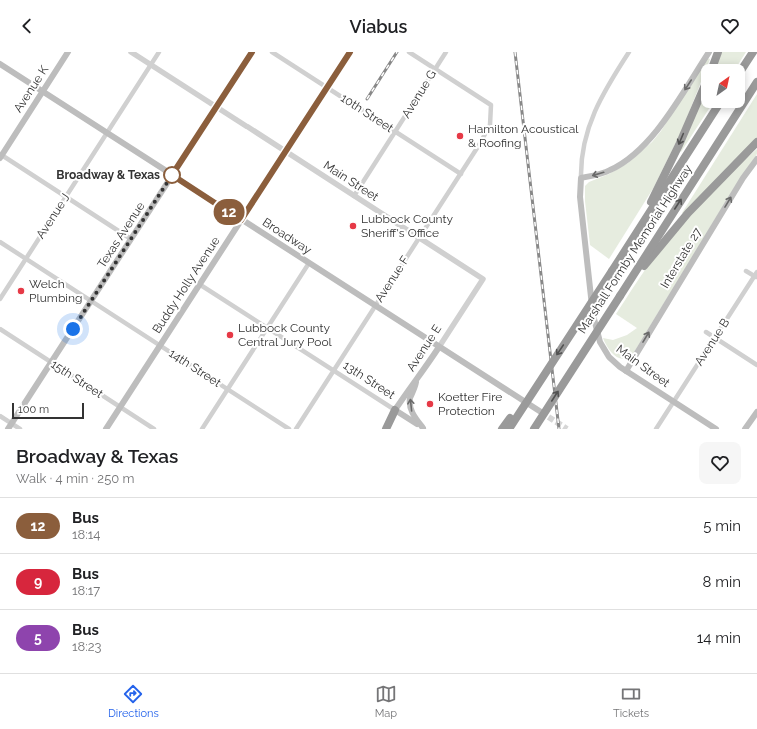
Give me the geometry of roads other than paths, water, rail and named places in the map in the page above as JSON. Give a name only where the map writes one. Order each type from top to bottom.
[{"type":"highway","points":[[714,64],[718,52]]},
{"type":"highway","points":[[745,64],[753,52]]},
{"type":"highway","name":"Marshall Formby Memorial Highway","points":[[534,429],[757,82]]},
{"type":"highway","points":[[634,238],[679,145],[701,94]]},
{"type":"highway","name":"Marshall Formby Memorial Highway","points":[[509,429],[634,238],[717,108]]},
{"type":"highway","points":[[620,296],[688,213],[757,142]]},
{"type":"highway","points":[[502,429],[538,383]]},
{"type":"highway","points":[[384,429],[395,410]]},
{"type":"main road","name":"Avenue K","points":[[1,156],[68,52]]},
{"type":"main road","name":"Texas Avenue","points":[[10,426],[252,52]]},
{"type":"main road","name":"Buddy Holly Avenue","points":[[106,429],[350,52]]},
{"type":"main road","points":[[581,178],[610,171],[622,164],[647,142],[659,128],[709,52]]},
{"type":"main road","name":"Broadway","points":[[0,64],[542,412]]},
{"type":"main road","name":"Interstate 27","points":[[626,371],[739,185],[757,159]]},
{"type":"main road","name":"Main Street","points":[[581,178],[580,197],[593,308],[600,342],[608,357],[626,371],[716,429]]},
{"type":"main road","name":"Avenue E","points":[[395,410],[410,388],[417,381],[439,347]]},
{"type":"main road","points":[[417,381],[411,396],[410,404],[411,410],[415,417],[424,428]]},
{"type":"main road","name":"13th Street","points":[[395,410],[424,428]]},
{"type":"main road","points":[[745,429],[757,412]]},
{"type":"street","name":"Main Street","points":[[131,52],[483,279]]},
{"type":"street","name":"Avenue J","points":[[0,299],[159,52]]},
{"type":"street","name":"10th Street","points":[[272,52],[461,174]]},
{"type":"street","points":[[408,52],[435,69]]},
{"type":"street","name":"Avenue G","points":[[354,196],[446,52]]},
{"type":"street","points":[[581,178],[580,163],[583,144],[590,123],[599,100],[629,52]]},
{"type":"street","name":"Avenue F","points":[[296,429],[461,174],[490,125],[491,105],[435,69]]},
{"type":"street","points":[[1,156],[131,239]]},
{"type":"street","name":"14th Street","points":[[0,242],[289,429]]},
{"type":"street","points":[[202,429],[309,263]]},
{"type":"street","points":[[746,271],[756,276]]},
{"type":"street","name":"Avenue B","points":[[656,429],[756,276]]},
{"type":"street","name":"Avenue E","points":[[439,347],[483,279]]},
{"type":"street","name":"13th Street","points":[[199,284],[395,410]]},
{"type":"street","name":"15th Street","points":[[0,329],[154,429]]},
{"type":"street","points":[[706,332],[757,365]]},
{"type":"street","points":[[0,416],[10,426],[20,429]]},
{"type":"tunnel","points":[[541,412],[567,429]]},
{"type":"railway","points":[[367,99],[397,52]]},
{"type":"railway","points":[[515,52],[559,429]]},
{"type":"place","name":"Hamilton Acoustical & Roofing","points":[[460,136]]},
{"type":"place","name":"Broadway & Texas","points":[[172,175]]},
{"type":"place","name":"Lubbock County Sheriff's Office","points":[[353,226]]},
{"type":"place","name":"Welch Plumbing","points":[[21,291]]},
{"type":"place","name":"Lubbock County Central Jury Pool","points":[[230,335]]},
{"type":"place","name":"Koetter Fire Protection","points":[[430,404]]}]
